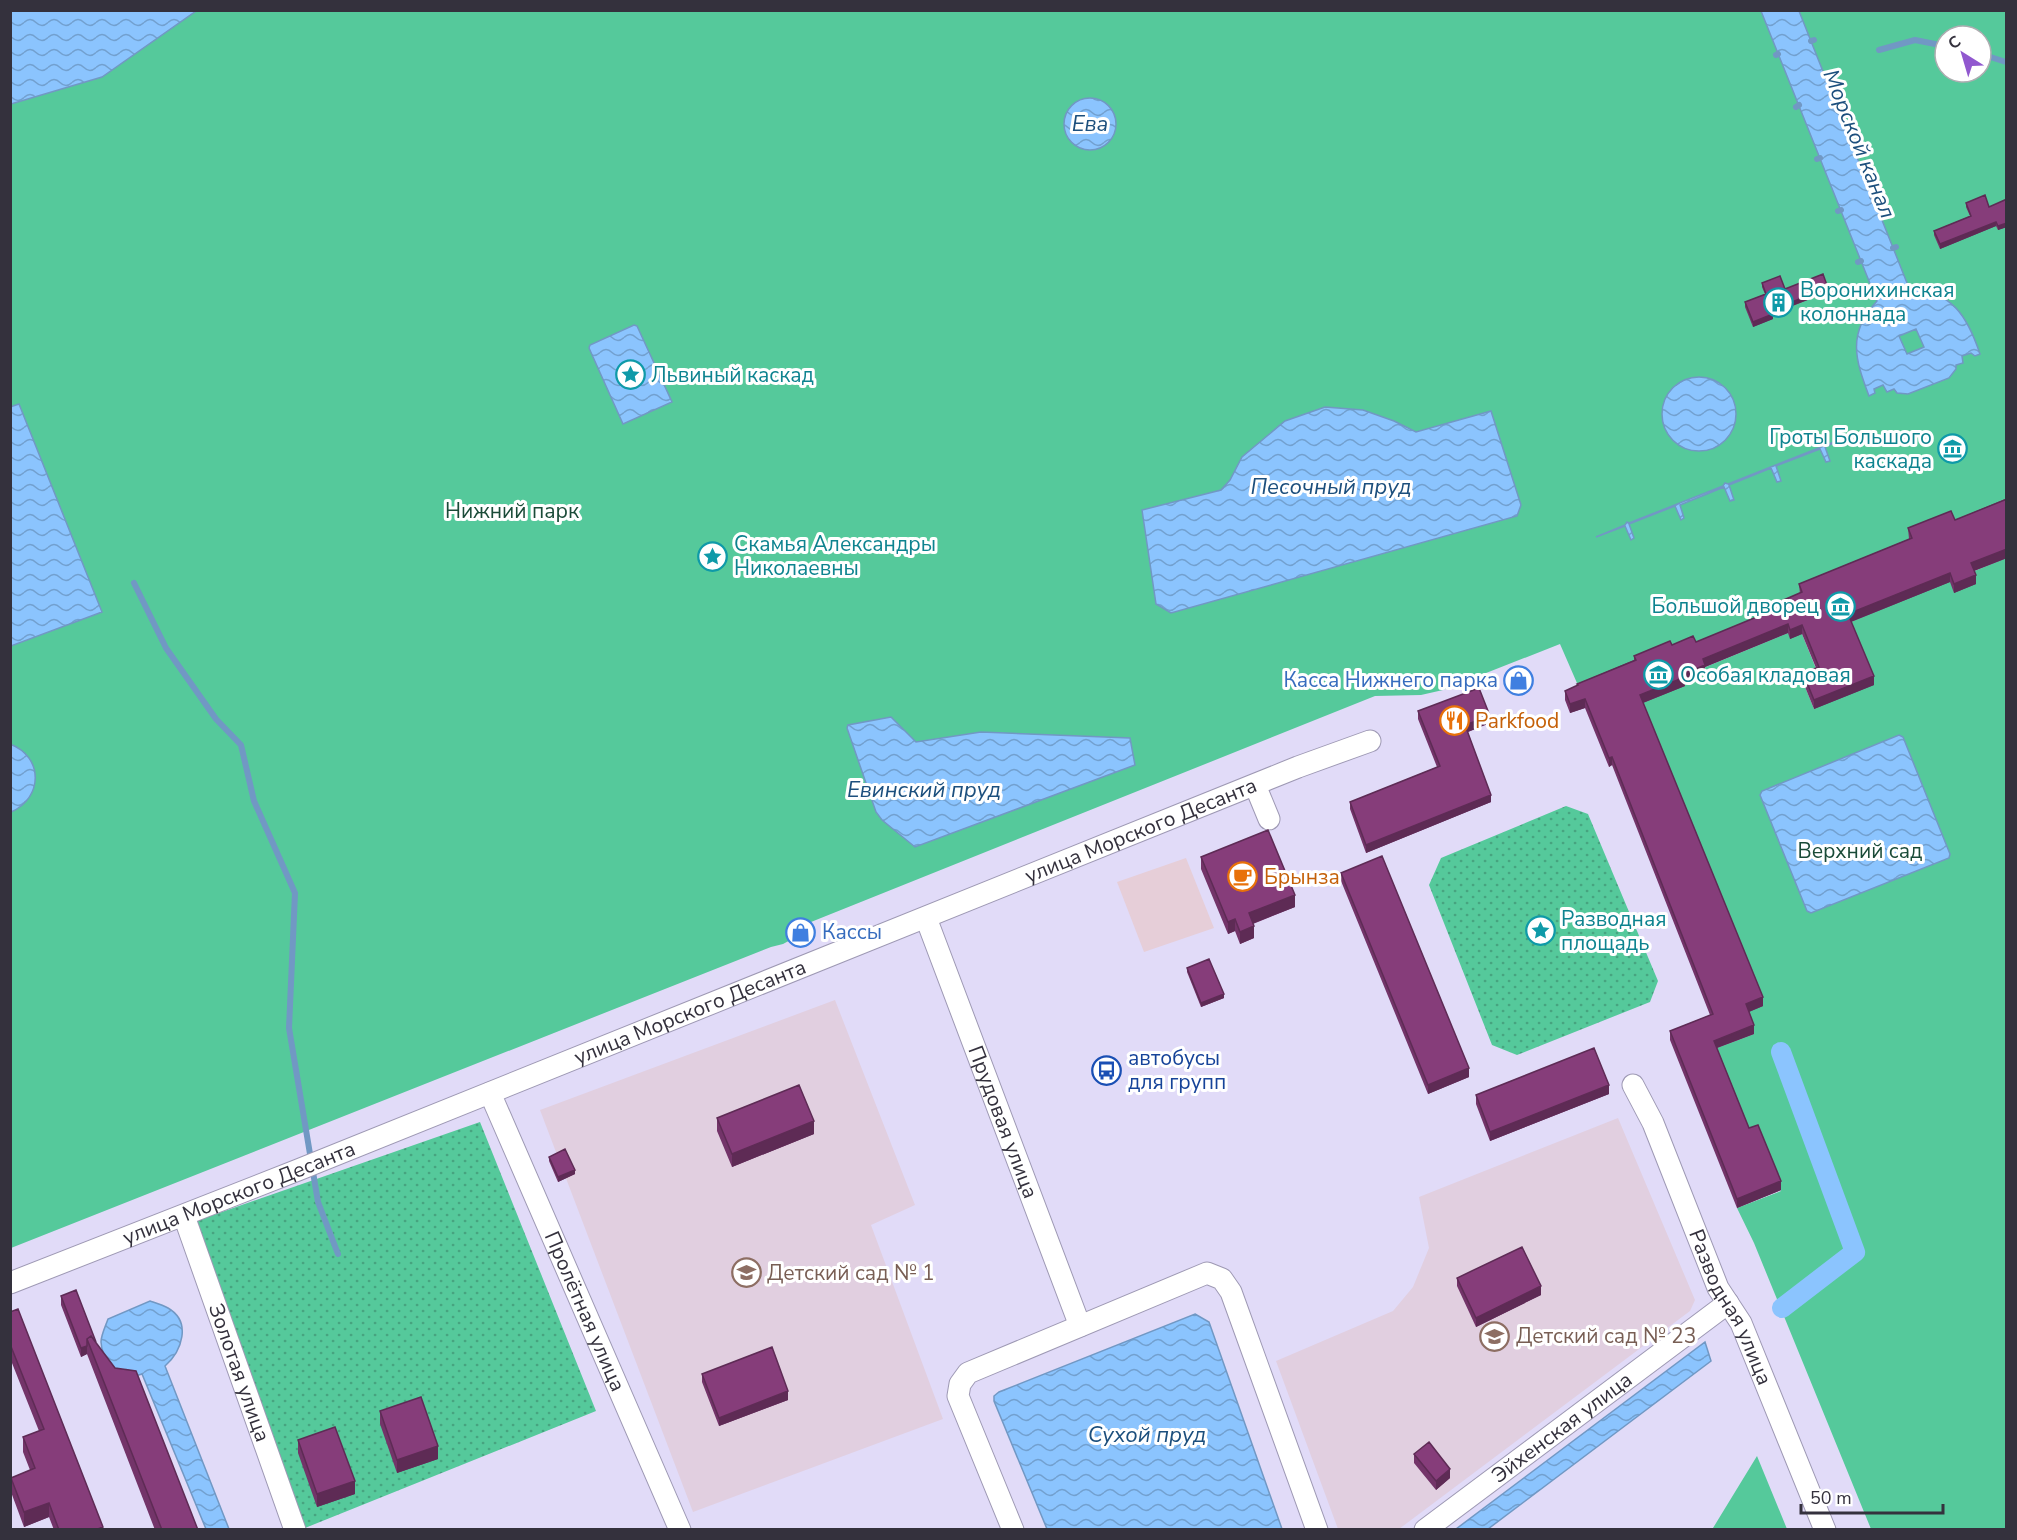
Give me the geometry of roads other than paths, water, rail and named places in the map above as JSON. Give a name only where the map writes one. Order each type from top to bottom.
[{"type":"street","name":"улица Морского Десанта","points":[[10,1283],[184,1216],[1255,785],[1370,741]]},
{"type":"street","points":[[1255,785],[1269,819]]},
{"type":"street","name":"Прудовая улица","points":[[926,918],[1080,1326]]},
{"type":"street","name":"Разводная улица","points":[[1633,1085],[1653,1123],[1718,1288],[1741,1323],[1825,1530]]},
{"type":"street","name":"Пролётная улица","points":[[490,1093],[680,1530]]},
{"type":"street","name":"Золотая улица","points":[[184,1216],[295,1530]]},
{"type":"street","points":[[1013,1530],[958,1396],[960,1384],[968,1373],[1207,1273],[1222,1280],[1231,1292],[1317,1530]]},
{"type":"street","name":"Эйхенская улица","points":[[1425,1530],[1728,1303]]},
{"type":"water","points":[[11,10],[196,11],[102,77],[11,104]]},
{"type":"water","points":[[1761,11],[1799,11],[1909,288],[1924,290],[1936,295],[1947,300],[1956,308],[1969,328],[1980,354],[1975,356],[1971,353],[1962,356],[1963,363],[1956,365],[1956,369],[1949,378],[1908,394],[1897,393],[1894,389],[1887,392],[1883,385],[1874,389],[1875,393],[1869,396],[1860,370],[1856,347],[1861,324],[1877,301]],"holes":[[[1916,329],[1924,347],[1907,354],[1899,336]]]},
{"type":"water","name":"Ева","points":[[1085,98],[1095,98],[1109,105],[1116,124],[1109,143],[1095,150],[1085,150],[1075,146],[1068,139],[1064,129],[1064,119],[1068,109],[1075,102]]},
{"type":"water","name":"Львиный каскад","points":[[634,325],[637,326],[672,402],[623,424],[589,348],[590,345]]},
{"type":"water","points":[[1706,377],[1726,387],[1734,400],[1736,414],[1734,428],[1726,441],[1713,449],[1692,451],[1672,441],[1664,428],[1662,407],[1672,387],[1685,379]]},
{"type":"water","points":[[19,404],[102,612],[11,646],[10,407]]},
{"type":"water","name":"Песочный пруд","points":[[1325,407],[1363,410],[1416,432],[1491,411],[1521,505],[1517,516],[1171,613],[1156,604],[1142,510],[1221,490],[1230,480],[1242,457],[1285,421]]},
{"type":"water","points":[[1844,438],[1825,447],[1830,461],[1826,462],[1820,449],[1776,466],[1781,481],[1777,482],[1771,468],[1729,485],[1734,500],[1730,501],[1724,487],[1680,505],[1684,518],[1681,520],[1675,506],[1629,524],[1634,538],[1631,540],[1625,526],[1596,537],[1625,525],[1627,522]]},
{"type":"water","name":"Евинский пруд","points":[[891,717],[916,742],[981,732],[1130,738],[1135,765],[915,847],[882,820],[876,812],[847,728],[848,725]]},
{"type":"water","points":[[1899,735],[1903,737],[1950,854],[1949,858],[1811,913],[1807,911],[1760,795],[1762,791]]},
{"type":"water","points":[[10,744],[29,758],[34,768],[35,778],[34,788],[29,797],[22,806],[11,812]]},
{"type":"water","points":[[150,1301],[168,1308],[180,1321],[182,1337],[180,1345],[165,1366],[229,1529],[206,1529],[142,1374],[129,1378],[114,1368],[104,1354],[101,1339],[108,1319]]},
{"type":"water","name":"Сухой пруд","points":[[1195,1314],[1209,1322],[1282,1529],[1047,1529],[994,1401],[994,1396],[999,1392]]},
{"type":"water","points":[[1705,1342],[1711,1361],[1488,1529],[1456,1529]]},
{"type":"waterway","points":[[1879,50],[1915,40],[1933,44]]},
{"type":"waterway","points":[[1993,58],[2006,62]]},
{"type":"waterway","points":[[134,583],[166,648],[216,719],[241,745],[254,801],[295,893],[289,1028],[318,1202],[338,1254]]},
{"type":"waterway","points":[[1781,1052],[1855,1252],[1782,1308]]},
{"type":"place","name":"Воронихинская колоннада","points":[[1779,302]]},
{"type":"place","name":"Львиный каскад","points":[[630,375]]},
{"type":"place","name":"Гроты Большого каскада","points":[[1953,449]]},
{"type":"place","name":"Скамья Александры Николаевны","points":[[713,556]]},
{"type":"place","name":"Большой дворец","points":[[1840,606]]},
{"type":"place","name":"Особая кладовая","points":[[1659,675]]},
{"type":"place","name":"Касса Нижнего парка","points":[[1519,680]]},
{"type":"place","name":"Parkfood","points":[[1454,721]]},
{"type":"place","name":"Брынза","points":[[1243,877]]},
{"type":"place","name":"Разводная площадь","points":[[1540,931]]},
{"type":"place","name":"Кассы","points":[[801,932]]},
{"type":"place","name":"автобусы для групп","points":[[1107,1070]]},
{"type":"place","name":"Детский сад № 1","points":[[746,1273]]},
{"type":"place","name":"Детский сад № 23","points":[[1495,1336]]},
{"type":"water label","name":"Морской канал","points":[[1859,144]]},
{"type":"park label","name":"Нижний парк","points":[[512,511]]},
{"type":"park label","name":"Верхний сад","points":[[1860,851]]}]
